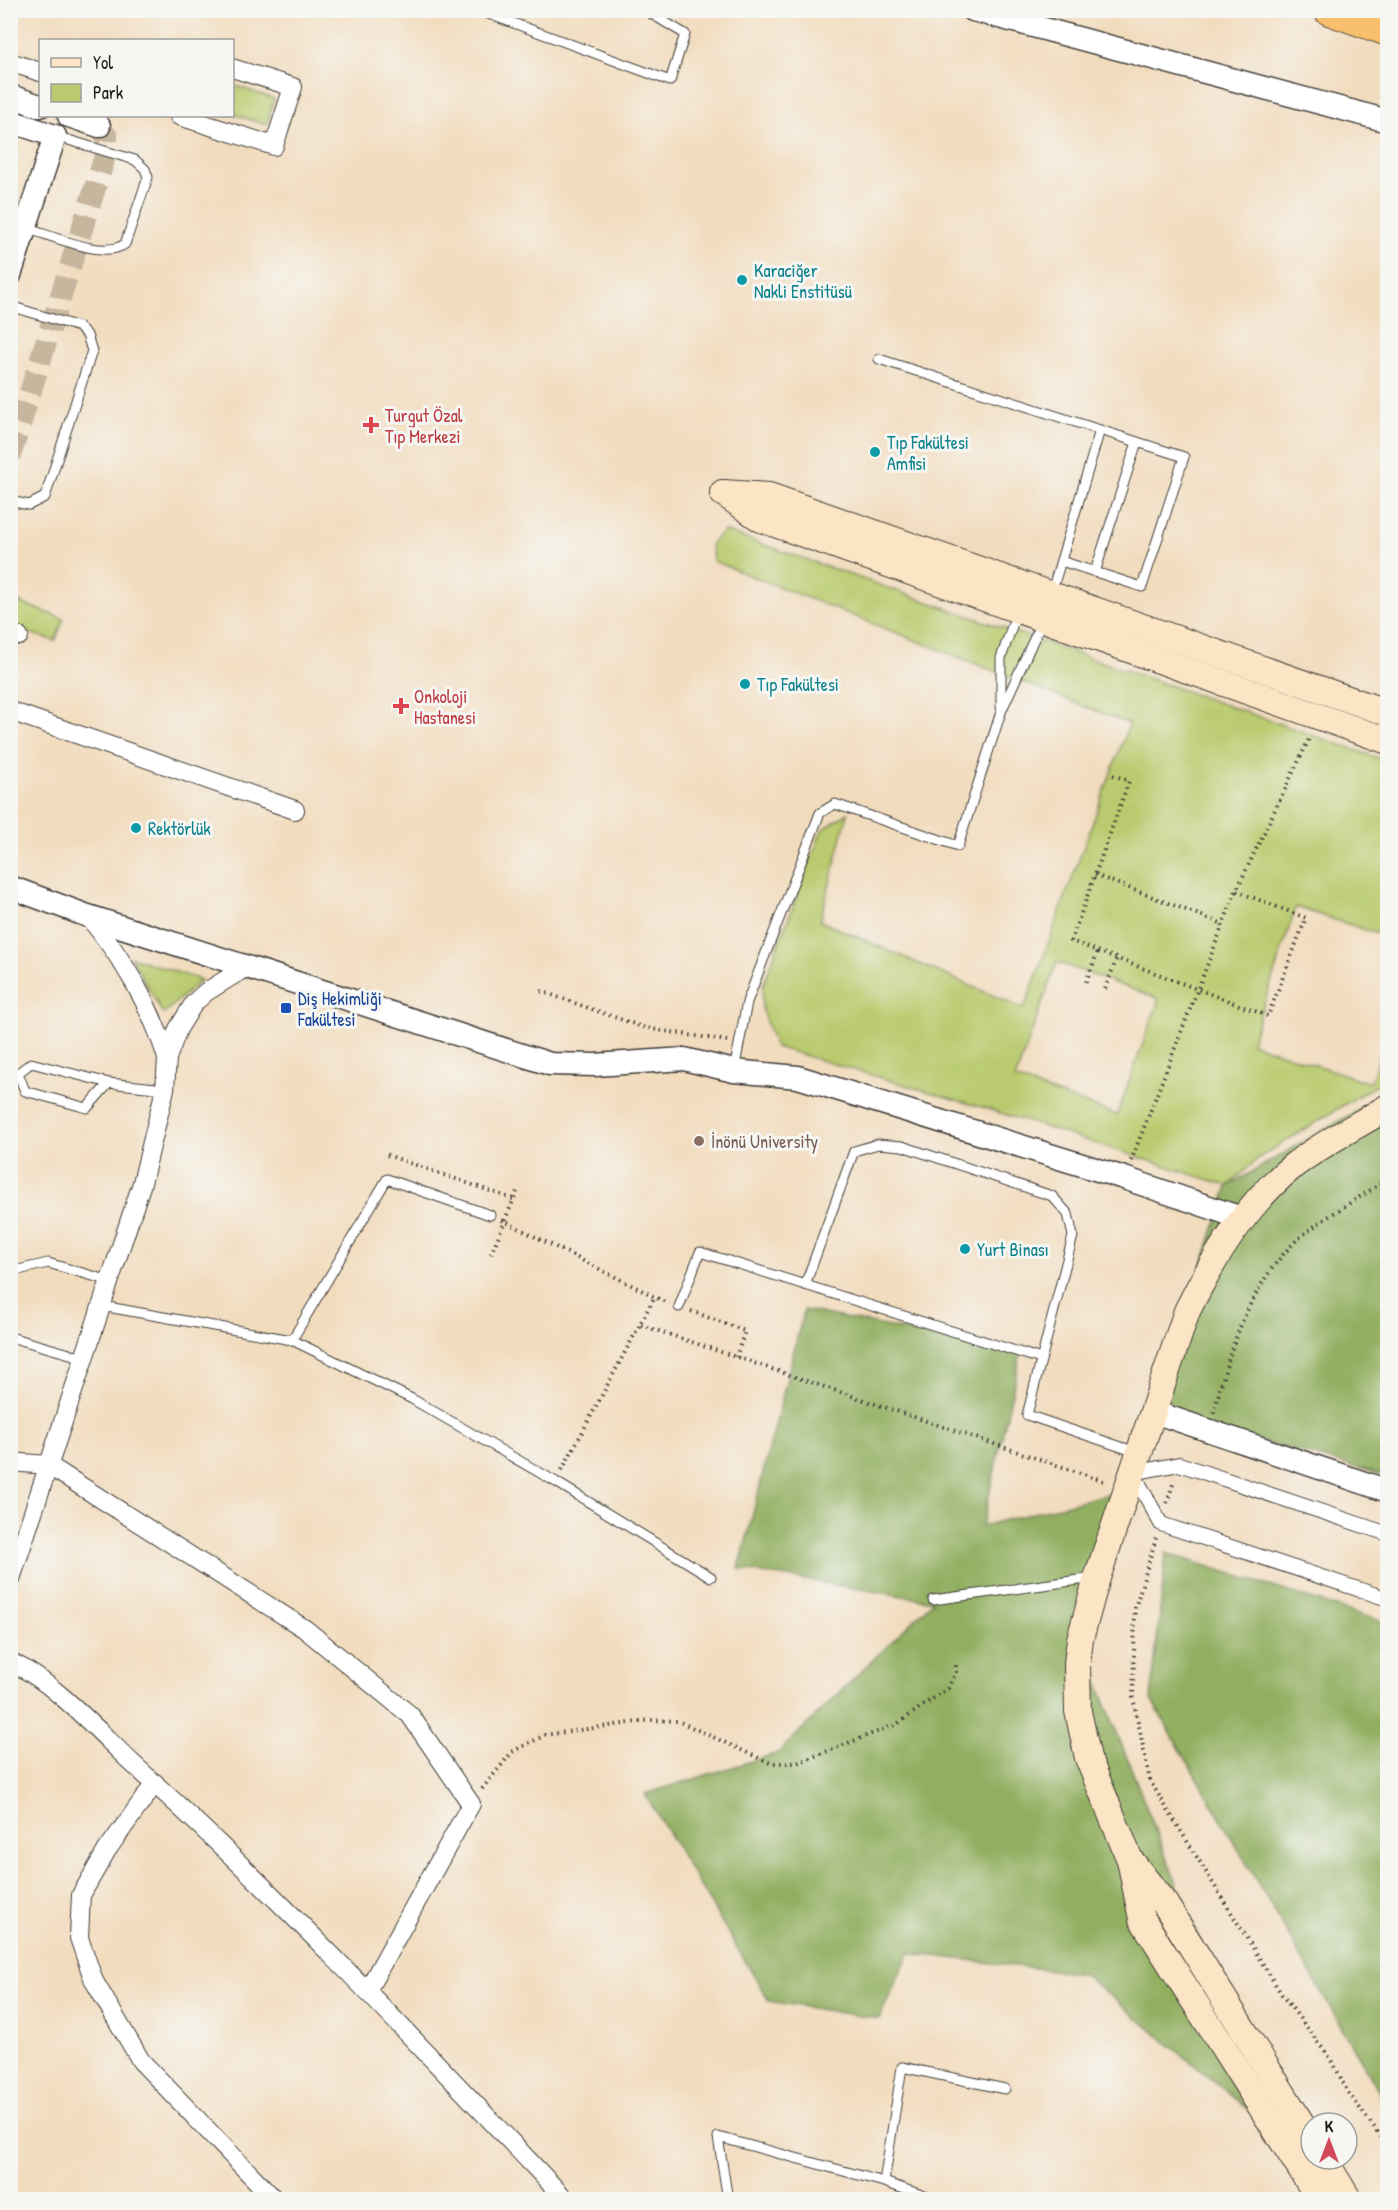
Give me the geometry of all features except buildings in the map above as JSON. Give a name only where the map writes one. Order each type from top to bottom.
[{"type":"highway","points":[[1329,10],[1388,31]]},
{"type":"main road","points":[[1388,713],[1047,607],[1018,610],[761,519],[723,493],[769,496],[1047,607],[1320,717],[1388,741]]},
{"type":"main road","points":[[1320,2199],[1142,1919],[1130,1860],[1088,1758],[1078,1711],[1077,1663],[1080,1639],[1097,1578],[1187,1311],[1208,1271],[1244,1219],[1294,1165],[1388,1107]]},
{"type":"main road","points":[[1130,1860],[1165,1904],[1299,2120]]},
{"type":"main road","points":[[1332,2171],[1349,2199]]},
{"type":"street","points":[[973,10],[1388,121]]},
{"type":"street","points":[[992,10],[1012,21]]},
{"type":"street","points":[[10,62],[39,72]]},
{"type":"street","points":[[181,117],[274,146],[293,87],[234,69]]},
{"type":"street","points":[[10,96],[39,106]]},
{"type":"street","points":[[72,117],[99,126]]},
{"type":"street","points":[[10,121],[55,136],[10,275]]},
{"type":"street","points":[[10,711],[295,810]]},
{"type":"street","points":[[10,887],[88,916],[550,1064],[595,1065],[684,1059],[734,1071],[798,1077],[1124,1178],[1244,1219]]},
{"type":"street","points":[[88,916],[137,983],[158,1029],[167,1058]]},
{"type":"street","points":[[10,1582],[142,1183],[165,1089],[167,1058],[182,1022],[194,1003],[206,992],[248,966]]},
{"type":"street","points":[[1154,1412],[1388,1491]]},
{"type":"street","points":[[10,1462],[48,1465],[305,1629],[410,1715],[471,1804],[367,1991]]},
{"type":"street","points":[[1388,1534],[1181,1465],[1133,1472],[1161,1524],[1388,1599]]},
{"type":"street","points":[[10,1662],[39,1678],[155,1783],[367,1991],[566,2199]]},
{"type":"street","points":[[155,1783],[107,1850],[81,1895],[79,1938],[94,1981],[141,2061],[275,2199]]},
{"type":"lane","points":[[478,10],[670,81],[685,34],[645,10]]},
{"type":"lane","points":[[26,228],[103,251],[117,249],[125,244],[148,177],[145,169],[135,160],[55,136]]},
{"type":"lane","points":[[10,306],[80,327],[87,335],[92,351],[45,497],[29,505],[10,501]]},
{"type":"lane","points":[[879,359],[1184,457],[1142,587],[1061,561]]},
{"type":"lane","points":[[734,1071],[747,1002],[820,813],[835,804],[958,846],[1001,712],[1047,607],[1100,430]]},
{"type":"lane","points":[[1095,572],[1137,442]]},
{"type":"lane","points":[[1001,712],[1001,658],[1018,610]]},
{"type":"lane","points":[[109,1083],[87,1108],[25,1091],[18,1073],[31,1063],[109,1083],[165,1089]]},
{"type":"lane","points":[[805,1285],[854,1151],[878,1144],[902,1146],[1053,1196],[1068,1214],[1073,1236],[1027,1414],[1133,1472]]},
{"type":"lane","points":[[292,1340],[387,1179],[490,1215]]},
{"type":"lane","points":[[679,1307],[700,1252],[1041,1359]]},
{"type":"lane","points":[[10,1272],[48,1263],[110,1281]]},
{"type":"lane","points":[[102,1305],[292,1340],[412,1399],[556,1482],[711,1578]]},
{"type":"lane","points":[[10,1337],[84,1358]]},
{"type":"lane","points":[[933,1600],[1097,1578]]},
{"type":"lane","points":[[884,2182],[902,2067],[1005,2089]]},
{"type":"lane","points":[[728,2199],[718,2137],[884,2182],[936,2199]]},
{"type":"path","points":[[1124,1178],[1236,891],[1320,717]]},
{"type":"path","points":[[1113,775],[1129,781],[1071,940],[1268,1016],[1306,918],[1236,891]]},
{"type":"path","points":[[1095,875],[1223,924]]},
{"type":"path","points":[[1086,982],[1098,951]]},
{"type":"path","points":[[1106,989],[1117,958]]},
{"type":"path","points":[[541,991],[645,1028],[739,1043]]},
{"type":"path","points":[[387,1155],[513,1199]]},
{"type":"path","points":[[1205,1429],[1213,1417],[1227,1359],[1255,1291],[1296,1241],[1388,1179]]},
{"type":"path","points":[[491,1254],[518,1189]]},
{"type":"path","points":[[490,1215],[654,1298],[745,1331],[736,1357]]},
{"type":"path","points":[[556,1482],[654,1298]]},
{"type":"path","points":[[641,1325],[736,1357],[1133,1472]]},
{"type":"path","points":[[1181,1465],[1176,1474],[1135,1608],[1133,1697],[1150,1780],[1282,1995],[1333,2062],[1347,2091],[1388,2146]]},
{"type":"path","points":[[471,1804],[512,1752],[545,1735],[651,1720],[678,1721],[770,1763],[797,1763],[897,1724],[948,1688],[956,1673],[956,1664]]},
{"type":"green space","points":[[234,85],[274,99],[267,125],[234,114]]},
{"type":"green space","points":[[724,531],[1387,761],[1387,937],[1296,907],[1251,1043],[1370,1083],[1387,1037],[1387,1078],[1260,1157],[1228,1186],[991,1110],[775,1047],[762,1010],[763,985],[822,830],[848,813],[820,921],[1024,1009],[1129,724],[713,561],[711,543]],"holes":[[[1057,962],[1159,999],[1117,1115],[1015,1079]]]},
{"type":"green space","points":[[10,599],[64,619],[55,641],[11,627]]},
{"type":"green space","points":[[131,957],[201,980],[163,1014]]},
{"type":"green space","points":[[1387,1093],[1387,1476],[1154,1412],[1228,1186]]},
{"type":"green space","points":[[804,1310],[1021,1353],[982,1526],[1127,1489],[1080,1639],[1275,2132],[1084,1974],[909,1953],[879,2019],[769,2001],[645,1794],[778,1753],[933,1601],[739,1569]]},
{"type":"green space","points":[[1166,1553],[1387,1623],[1387,2105],[1151,1699]]},
{"type":"tunnel","points":[[10,456],[107,150],[107,137],[99,126]]},
{"type":"place","name":"Karaciğer Nakli Enstitüsü","points":[[742,280]]},
{"type":"place","name":"Turgut Özal Tıp Merkezi","points":[[371,425]]},
{"type":"place","name":"Tıp Fakültesi Amfisi","points":[[875,452]]},
{"type":"place","name":"Tıp Fakültesi","points":[[745,684]]},
{"type":"place","name":"Onkoloji Hastanesi","points":[[401,706]]},
{"type":"place","name":"Rektörlük","points":[[136,828]]},
{"type":"place","name":"Diş Hekimliği Fakültesi","points":[[286,1008]]},
{"type":"place","name":"İnönü University","points":[[699,1141]]},
{"type":"place","name":"Yurt Binası","points":[[965,1249]]}]
